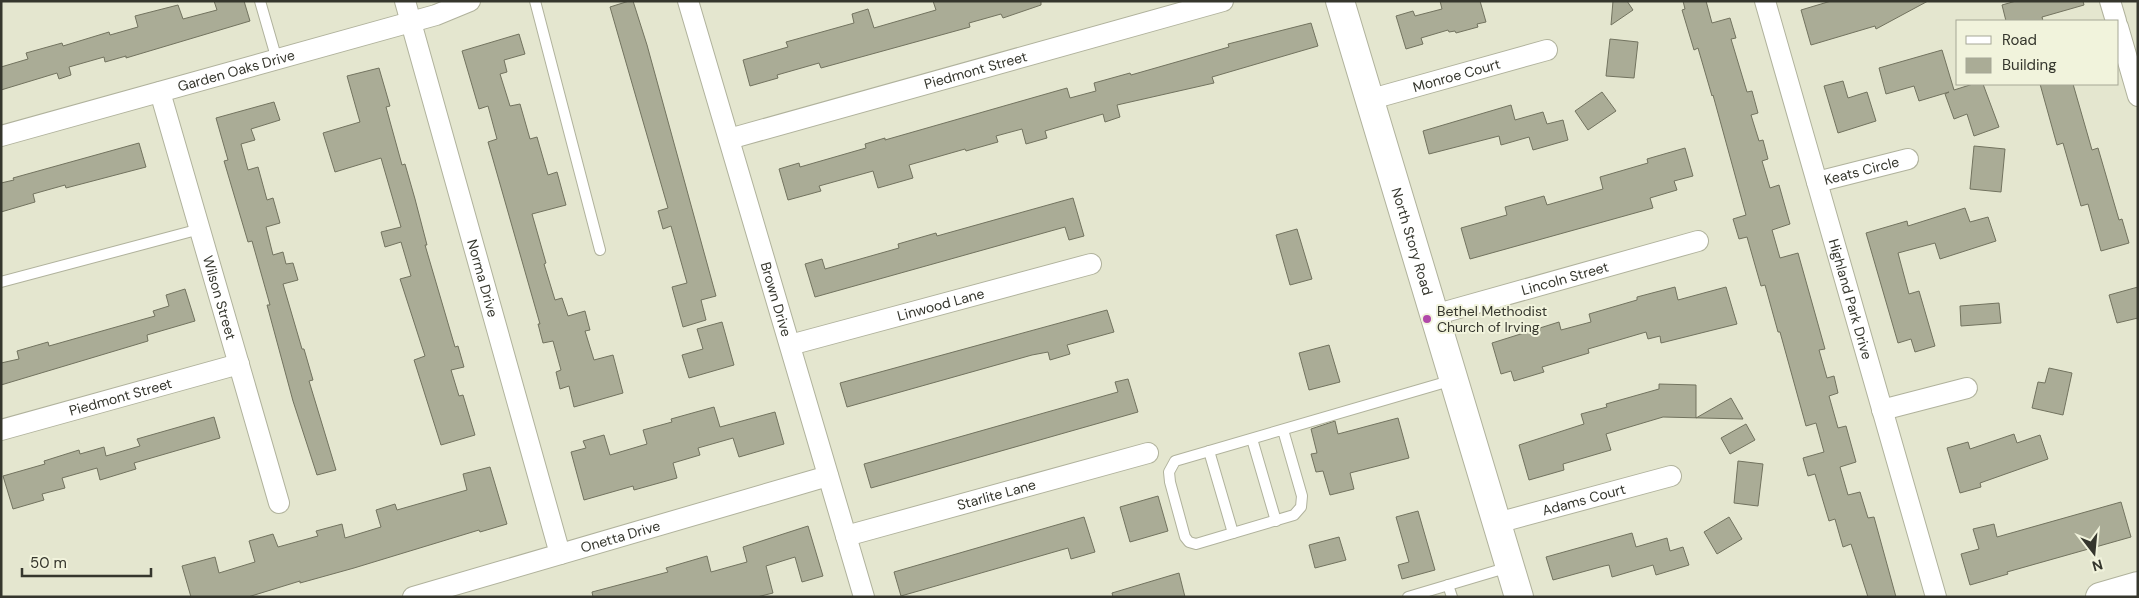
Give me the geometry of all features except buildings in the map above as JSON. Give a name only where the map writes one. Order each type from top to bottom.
[{"type":"main road","name":"North Story Road","points":[[1340,1],[1368,100],[1519,597]]},
{"type":"main road","points":[[2100,597],[2138,586]]},
{"type":"street","name":"Norma Drive","points":[[404,1],[560,554]]},
{"type":"street","name":"Garden Oaks Drive","points":[[1,136],[436,15],[470,1]]},
{"type":"street","name":"Brown Drive","points":[[688,1],[864,597]]},
{"type":"street","name":"Piedmont Street","points":[[729,139],[1223,1]]},
{"type":"street","name":"Highland Park Drive","points":[[1765,1],[1936,597]]},
{"type":"street","points":[[2110,1],[2116,20]]},
{"type":"street","points":[[2119,30],[2138,96]]},
{"type":"street","name":"Monroe Court","points":[[1368,100],[1546,50]]},
{"type":"street","name":"Wilson Street","points":[[160,92],[279,503]]},
{"type":"street","name":"Keats Circle","points":[[1817,182],[1908,159]]},
{"type":"street","name":"Lincoln Street","points":[[1434,315],[1698,241]]},
{"type":"street","name":"Linwood Lane","points":[[790,344],[1091,264]]},
{"type":"street","name":"Piedmont Street","points":[[1,430],[239,364]]},
{"type":"street","points":[[1882,410],[1967,388]]},
{"type":"street","name":"Starlite Lane","points":[[846,536],[1148,453]]},
{"type":"street","name":"Onetta Drive","points":[[413,597],[828,476]]},
{"type":"street","name":"Adams Court","points":[[1497,524],[1671,476]]},
{"type":"lane","points":[[260,1],[277,60]]},
{"type":"lane","points":[[535,1],[600,250]]},
{"type":"lane","points":[[1,282],[200,229]]},
{"type":"lane","points":[[1283,430],[1302,496],[1301,507],[1294,515],[1196,544],[1189,542],[1185,537],[1169,472],[1175,461],[1453,380]]},
{"type":"lane","points":[[1252,439],[1276,520]]},
{"type":"lane","points":[[1209,451],[1234,533]]},
{"type":"lane","points":[[1408,597],[1510,567]]},
{"type":"lane","points":[[1448,585],[1452,597]]},
{"type":"place","name":"Bethel Methodist Church of Irving","points":[[1427,319]]}]
